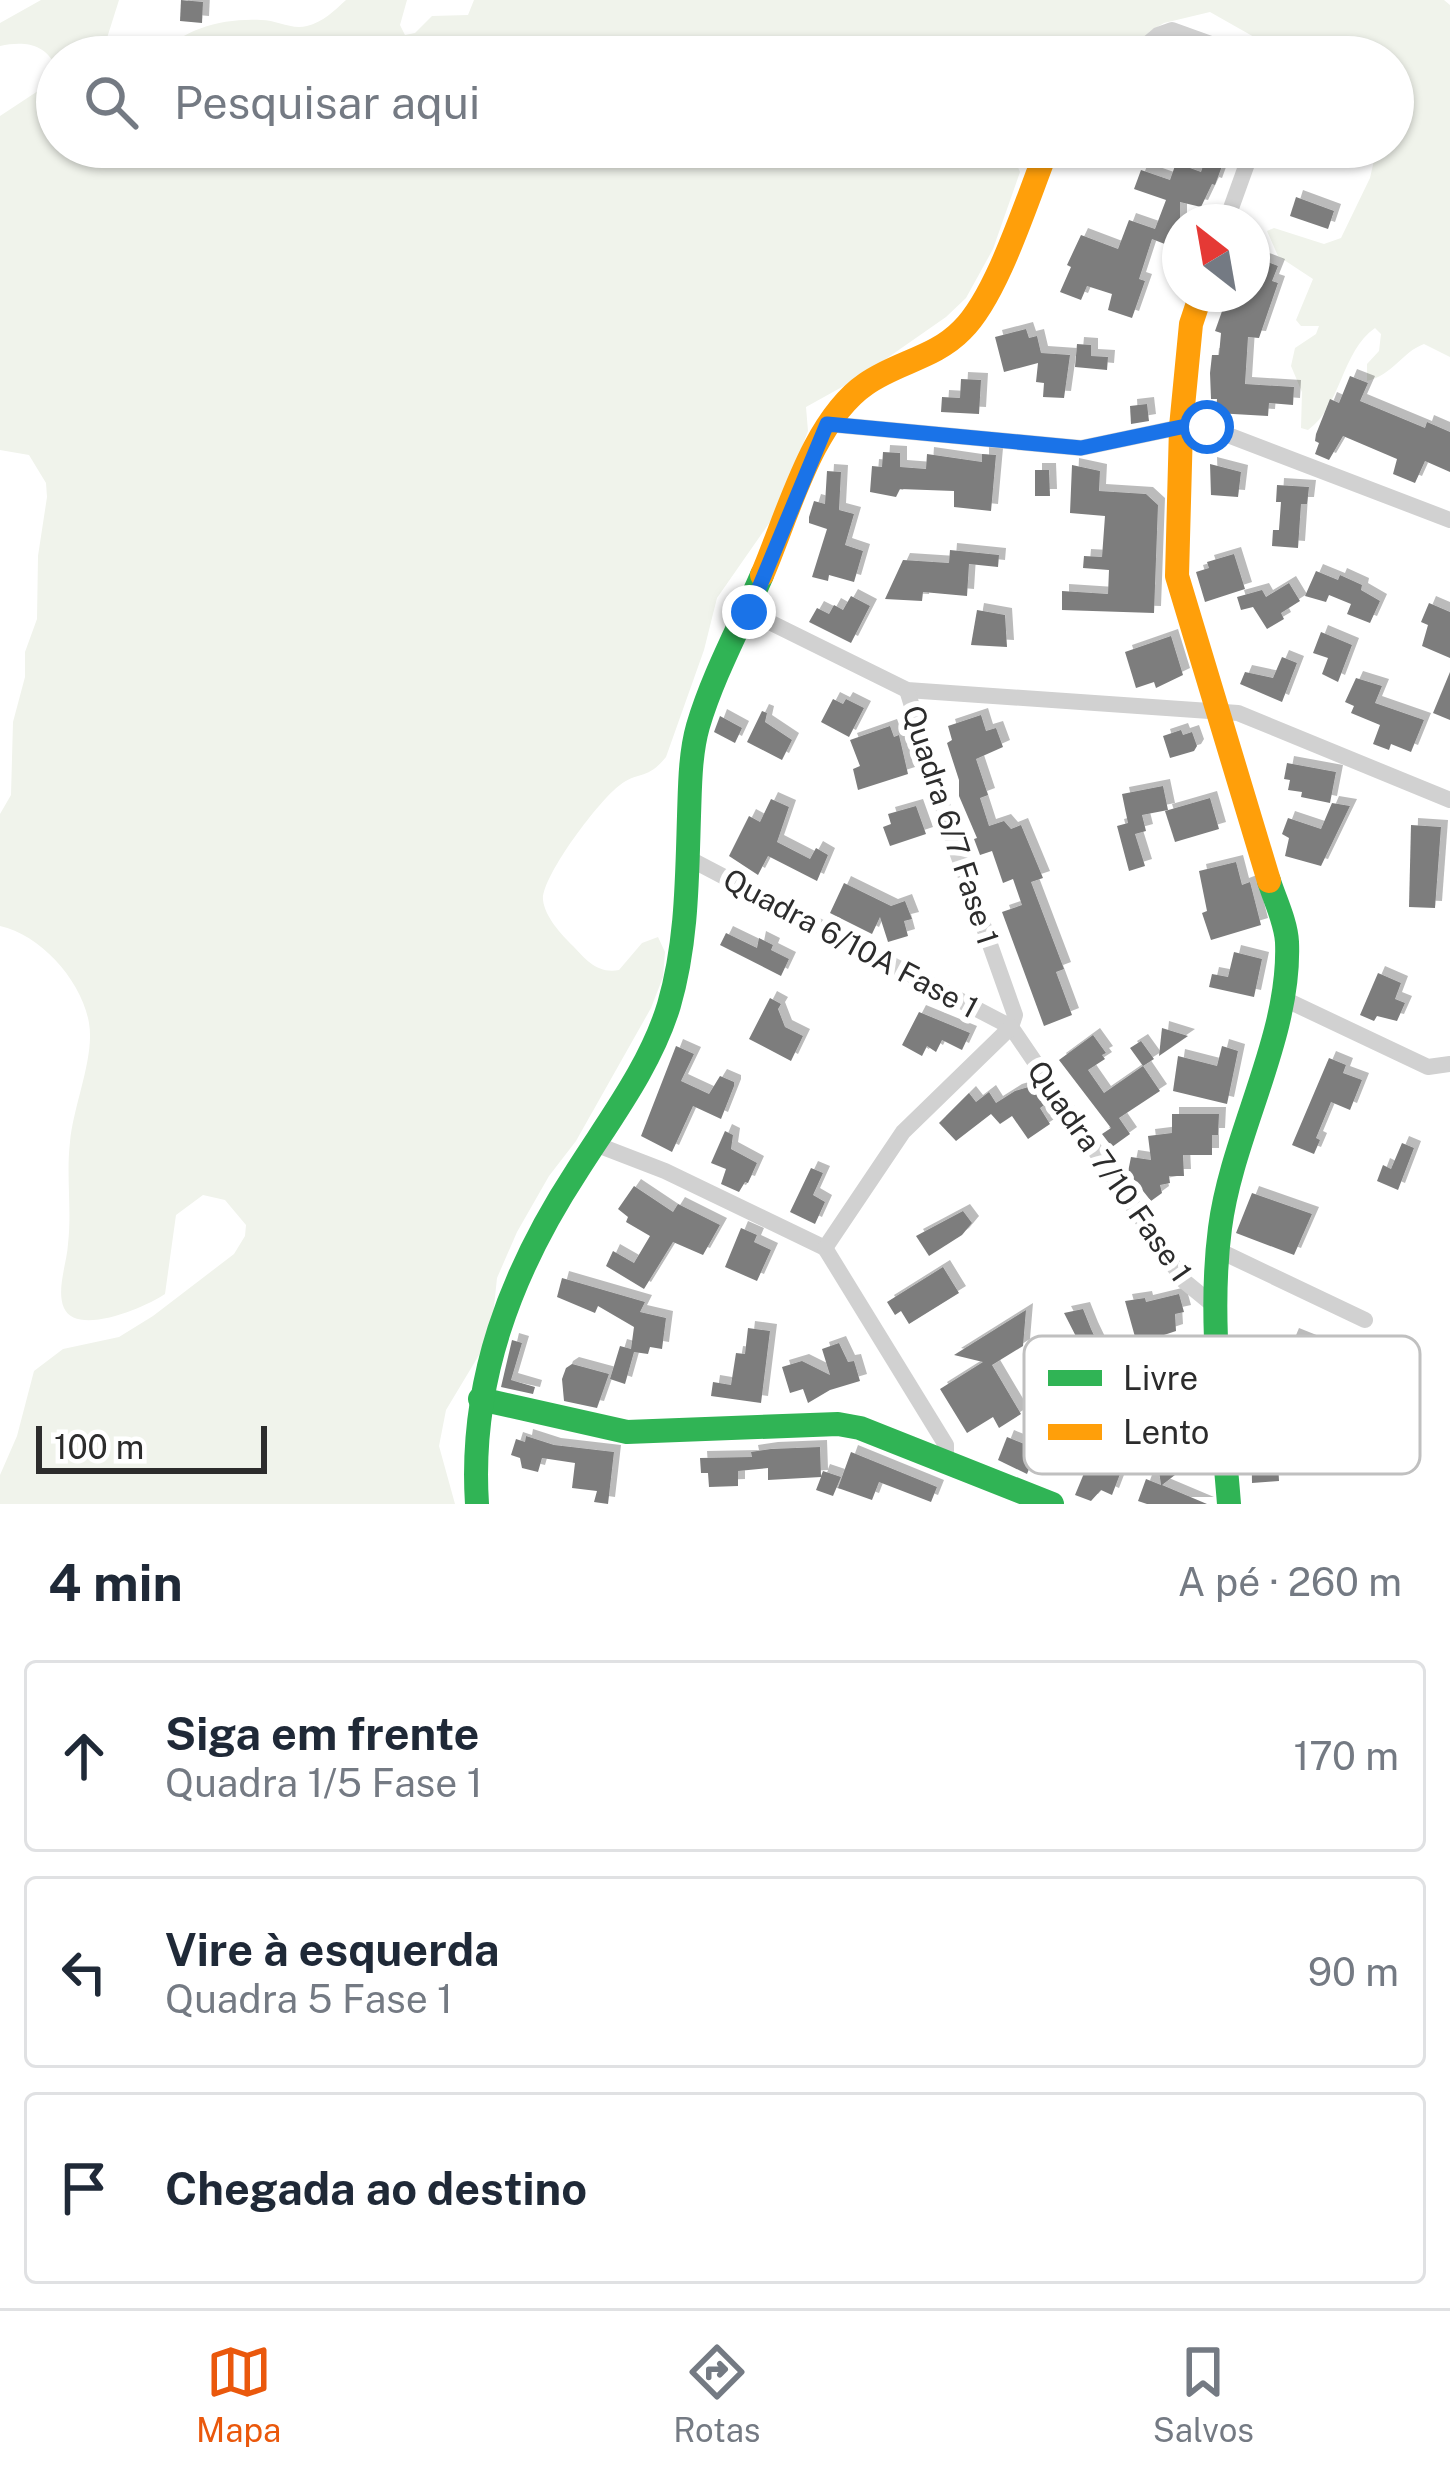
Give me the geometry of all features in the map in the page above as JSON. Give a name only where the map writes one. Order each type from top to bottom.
[{"type":"street","points":[[1156,36],[1172,30],[1189,36]]},
{"type":"street","points":[[477,1504],[472,1469],[481,1399],[523,1264],[647,1055],[669,1007],[690,859],[698,726],[827,424],[856,391],[934,353],[965,328],[990,287],[1039,168]]},
{"type":"street","points":[[1232,204],[1245,168]]},
{"type":"street","points":[[1195,312],[1181,427],[1177,576],[1288,939],[1280,997],[1223,1215],[1218,1336]]},
{"type":"street","points":[[827,424],[1081,448],[1181,427],[1207,427],[1450,520]]},
{"type":"street","points":[[749,612],[907,690],[1238,713],[1450,800]]},
{"type":"street","name":"Quadra 6/7 Fase 1","points":[[907,690],[1015,1015],[1011,1027]]},
{"type":"street","name":"Quadra 6/10A Fase 1","points":[[690,859],[1011,1027]]},
{"type":"street","points":[[1280,997],[1428,1067],[1448,1065]]},
{"type":"street","points":[[825,1248],[903,1132],[1011,1027]]},
{"type":"street","name":"Quadra 7/10 Fase 1","points":[[1011,1027],[1184,1281],[1216,1308]]},
{"type":"street","points":[[595,1144],[665,1171],[825,1248],[946,1445],[946,1462]]},
{"type":"street","points":[[1220,1251],[1365,1320]]},
{"type":"street","points":[[481,1399],[627,1432],[838,1424],[860,1428],[1052,1504]]},
{"type":"street","points":[[1227,1474],[1229,1504]]},
{"type":"shaded area","points":[[41,0],[119,0],[108,36],[36,36],[36,47],[0,46],[0,23]]},
{"type":"shaded area","points":[[346,0],[407,0],[400,25],[405,35],[415,33],[432,16],[468,15],[474,0],[1444,0],[1450,5],[1450,357],[1424,344],[1367,381],[1367,364],[1379,351],[1381,334],[1375,328],[1355,351],[1328,408],[1308,430],[1301,428],[1302,392],[1291,366],[1295,348],[1316,334],[1319,326],[1301,326],[1296,320],[1313,279],[1278,256],[1270,238],[1274,228],[1324,244],[1341,238],[1372,168],[1414,168],[1414,36],[1252,36],[1210,12],[1164,23],[1148,36],[186,36],[219,23],[247,20],[307,26]]},
{"type":"shaded area","points":[[36,92],[36,168],[1018,168],[1020,172],[993,249],[966,298],[860,377],[806,407],[808,431],[779,509],[717,598],[666,757],[654,769],[620,785],[599,806],[551,874],[544,906],[583,956],[605,970],[619,970],[642,943],[658,937],[665,952],[663,977],[651,1008],[576,1141],[549,1176],[517,1232],[497,1278],[491,1335],[446,1410],[439,1446],[455,1504],[0,1504],[0,1475],[17,1436],[34,1371],[63,1349],[119,1337],[153,1316],[234,1254],[246,1225],[225,1200],[203,1195],[176,1215],[165,1294],[97,1320],[71,1316],[64,1308],[70,1142],[89,1051],[89,1023],[78,991],[57,962],[30,939],[0,926],[0,814],[11,795],[13,722],[25,677],[25,652],[37,619],[38,556],[47,497],[46,483],[29,455],[0,450],[0,116]]},
{"type":"building","points":[[181,0],[203,2],[202,23],[180,21]]},
{"type":"building","points":[[1174,168],[1201,172],[1202,168],[1221,168],[1202,204],[1164,204],[1166,200],[1134,189],[1141,170],[1170,180]]},
{"type":"building","points":[[1296,197],[1334,211],[1328,229],[1290,216]]},
{"type":"building","points":[[1162,211],[1162,243],[1152,239],[1132,318],[1108,310],[1112,294],[1087,286],[1081,300],[1060,292],[1081,235],[1118,249],[1129,220],[1155,229]]},
{"type":"building","points":[[1270,263],[1278,266],[1272,281],[1278,283],[1270,306]]},
{"type":"building","points":[[1222,312],[1268,312],[1259,338],[1248,337],[1245,384],[1294,387],[1293,405],[1269,403],[1268,416],[1216,413],[1210,373],[1212,355],[1219,355],[1221,333],[1215,331]]},
{"type":"building","points":[[1026,329],[1029,338],[1037,336],[1041,353],[1070,355],[1064,398],[1043,397],[1044,383],[1036,382],[1038,363],[1004,372],[995,337]]},
{"type":"building","points":[[1077,344],[1091,345],[1091,356],[1108,357],[1107,370],[1075,367]]},
{"type":"building","points":[[1350,376],[1368,383],[1360,401],[1425,428],[1427,422],[1450,432],[1450,472],[1425,461],[1415,483],[1393,474],[1397,459],[1343,436],[1329,460],[1315,454],[1316,434],[1330,399],[1339,403]]},
{"type":"building","points":[[961,379],[981,380],[979,414],[941,412],[942,397],[960,398]]},
{"type":"building","points":[[1147,404],[1149,421],[1131,424],[1130,406]]},
{"type":"building","points":[[883,452],[900,453],[900,467],[926,469],[927,454],[982,462],[982,454],[996,455],[991,511],[954,507],[954,491],[900,489],[896,497],[870,492],[872,466],[882,467]]},
{"type":"building","points":[[1210,464],[1241,472],[1238,497],[1211,495]]},
{"type":"building","points":[[1072,465],[1100,471],[1099,491],[1146,494],[1158,505],[1154,613],[1062,610],[1062,591],[1108,594],[1109,570],[1083,568],[1084,556],[1102,557],[1105,516],[1070,513]]},
{"type":"building","points":[[1035,470],[1049,470],[1050,496],[1035,496]]},
{"type":"building","points":[[827,471],[841,472],[839,510],[854,514],[845,545],[863,551],[854,582],[829,575],[828,581],[812,577],[827,529],[809,523],[809,517],[814,501],[825,504]]},
{"type":"building","points":[[1277,485],[1309,487],[1307,504],[1301,504],[1298,548],[1272,546],[1273,530],[1279,530]]},
{"type":"building","points":[[950,550],[999,555],[998,567],[969,564],[967,596],[923,592],[922,601],[885,599],[903,560],[949,563]]},
{"type":"building","points":[[1234,554],[1245,589],[1205,602],[1196,572],[1209,568],[1207,562]]},
{"type":"building","points":[[1316,571],[1362,585],[1361,590],[1380,601],[1370,623],[1347,614],[1351,604],[1329,595],[1326,602],[1305,596]]},
{"type":"building","points":[[1289,583],[1300,601],[1267,629],[1253,607],[1241,610],[1237,597],[1262,590],[1266,597]]},
{"type":"building","points":[[851,596],[870,606],[851,643],[809,622],[817,608],[829,614],[834,605],[843,610]]},
{"type":"building","points":[[1429,603],[1450,612],[1450,658],[1422,646],[1428,625],[1421,622]]},
{"type":"building","points":[[977,610],[1005,615],[1007,647],[971,645]]},
{"type":"building","points":[[1321,632],[1352,645],[1338,682],[1322,674],[1328,658],[1313,653]]},
{"type":"building","points":[[1171,636],[1183,675],[1156,688],[1154,682],[1136,688],[1125,652]]},
{"type":"building","points":[[1282,657],[1297,663],[1282,702],[1240,684],[1245,672],[1273,678]]},
{"type":"building","points":[[1450,672],[1450,720],[1433,713]]},
{"type":"building","points":[[1356,678],[1382,686],[1375,703],[1424,720],[1411,752],[1391,744],[1389,750],[1373,744],[1380,725],[1351,713],[1354,706],[1345,702]]},
{"type":"building","points":[[833,699],[843,704],[846,699],[864,708],[849,737],[821,722]]},
{"type":"building","points":[[762,711],[767,713],[765,722],[792,740],[782,760],[747,742]]},
{"type":"building","points":[[981,715],[986,731],[996,728],[1003,747],[976,759],[988,795],[980,798],[989,826],[1004,821],[1011,829],[1021,825],[1043,878],[1031,882],[1064,969],[1056,972],[1072,1015],[1044,1026],[1002,912],[1022,905],[1013,879],[1003,883],[992,851],[980,855],[947,743],[952,740],[948,726]]},
{"type":"building","points":[[720,716],[742,728],[735,743],[714,732]]},
{"type":"building","points":[[890,726],[894,737],[899,735],[908,774],[858,790],[853,769],[860,766],[850,740]]},
{"type":"building","points":[[1181,730],[1183,735],[1192,732],[1197,746],[1170,758],[1163,736]]},
{"type":"building","points":[[1287,763],[1336,772],[1330,803],[1288,790]]},
{"type":"building","points":[[1163,786],[1168,810],[1142,815],[1146,831],[1135,834],[1145,866],[1129,871],[1117,826],[1128,823],[1122,794]]},
{"type":"building","points":[[1210,798],[1219,829],[1175,842],[1165,811]]},
{"type":"building","points":[[771,799],[789,807],[777,842],[810,859],[816,848],[828,855],[817,881],[768,856],[758,875],[729,856],[749,816],[760,822]]},
{"type":"building","points":[[1332,803],[1350,806],[1321,866],[1285,856],[1289,838],[1282,834],[1288,818],[1321,829]]},
{"type":"building","points":[[916,806],[926,834],[890,846],[883,827],[891,824],[888,814]]},
{"type":"building","points":[[1411,825],[1441,827],[1435,908],[1409,907]]},
{"type":"building","points":[[1236,862],[1242,885],[1250,882],[1261,925],[1211,940],[1202,913],[1207,911],[1199,871]]},
{"type":"building","points":[[844,883],[891,906],[905,901],[912,919],[904,921],[908,936],[888,942],[880,917],[872,934],[830,913]]},
{"type":"building","points":[[726,933],[757,948],[759,938],[773,945],[771,950],[789,959],[781,976],[720,945]]},
{"type":"building","points":[[1234,952],[1262,959],[1254,997],[1209,987],[1212,974],[1228,977]]},
{"type":"building","points":[[1378,973],[1401,983],[1395,999],[1405,1003],[1397,1021],[1377,1016],[1374,1021],[1360,1015]]},
{"type":"building","points":[[770,998],[781,1004],[778,1009],[785,1027],[803,1036],[791,1061],[749,1039]]},
{"type":"building","points":[[919,1012],[970,1033],[962,1050],[942,1040],[936,1052],[927,1046],[922,1056],[902,1045]]},
{"type":"building","points":[[1162,1028],[1188,1036],[1159,1056]]},
{"type":"building","points":[[1093,1035],[1106,1053],[1102,1055],[1105,1059],[1088,1070],[1104,1093],[1143,1066],[1160,1091],[1119,1118],[1130,1134],[1112,1147],[1102,1134],[1111,1128],[1059,1060]]},
{"type":"building","points":[[1141,1041],[1154,1059],[1143,1066],[1130,1048]]},
{"type":"building","points":[[676,1046],[694,1054],[681,1081],[709,1094],[720,1076],[734,1086],[721,1119],[693,1106],[672,1152],[641,1136]]},
{"type":"building","points":[[1222,1046],[1238,1051],[1227,1104],[1173,1091],[1178,1056],[1217,1066]]},
{"type":"building","points":[[1329,1058],[1346,1065],[1343,1073],[1362,1080],[1350,1110],[1331,1102],[1314,1154],[1292,1145]]},
{"type":"building","points":[[1035,1085],[1047,1103],[1040,1108],[1050,1124],[1028,1139],[1012,1116],[1000,1124],[991,1114],[956,1141],[939,1123],[969,1093],[976,1102],[989,1092],[996,1103]]},
{"type":"building","points":[[1172,1114],[1219,1114],[1218,1135],[1212,1135],[1212,1155],[1183,1155],[1184,1176],[1169,1176],[1170,1183],[1160,1185],[1162,1193],[1151,1201],[1128,1172],[1131,1157],[1151,1160],[1148,1136],[1172,1133]]},
{"type":"building","points":[[725,1131],[733,1135],[731,1149],[757,1163],[739,1192],[721,1184],[726,1169],[711,1163]]},
{"type":"building","points":[[1402,1143],[1414,1148],[1398,1190],[1377,1181],[1383,1165],[1391,1169]]},
{"type":"building","points":[[811,1168],[823,1173],[813,1195],[825,1202],[815,1224],[790,1212]]},
{"type":"building","points":[[634,1186],[673,1212],[678,1204],[720,1225],[703,1255],[673,1242],[644,1289],[606,1266],[613,1251],[634,1263],[650,1236],[626,1222],[628,1217],[618,1209]]},
{"type":"building","points":[[1252,1193],[1312,1214],[1294,1255],[1236,1233]]},
{"type":"building","points":[[963,1211],[972,1223],[929,1256],[916,1236]]},
{"type":"building","points":[[741,1228],[757,1235],[754,1242],[771,1250],[757,1281],[725,1267]]},
{"type":"building","points":[[943,1267],[959,1293],[909,1324],[901,1311],[895,1315],[887,1302]]},
{"type":"building","points":[[562,1278],[645,1302],[640,1312],[666,1318],[662,1349],[634,1352],[625,1384],[610,1379],[620,1346],[631,1349],[634,1327],[598,1306],[595,1313],[557,1297]]},
{"type":"building","points":[[1179,1294],[1184,1312],[1175,1314],[1176,1331],[1135,1336],[1125,1301],[1145,1298],[1146,1302]]},
{"type":"building","points":[[1083,1309],[1095,1336],[1076,1336],[1064,1313]]},
{"type":"building","points":[[1026,1310],[1023,1346],[992,1365],[1021,1414],[999,1428],[993,1417],[967,1433],[940,1389],[983,1362],[954,1355]]},
{"type":"building","points":[[748,1328],[770,1331],[761,1403],[711,1396],[713,1382],[731,1385],[736,1353],[745,1354]]},
{"type":"building","points":[[512,1340],[522,1343],[511,1380],[535,1387],[533,1394],[501,1387]]},
{"type":"building","points":[[839,1343],[848,1362],[854,1361],[860,1381],[808,1403],[803,1389],[790,1393],[782,1367],[802,1361],[830,1375],[822,1349]]},
{"type":"building","points":[[572,1364],[609,1374],[597,1408],[564,1401],[562,1379]]},
{"type":"building","points":[[526,1436],[554,1445],[614,1452],[608,1504],[594,1502],[597,1491],[572,1488],[575,1463],[542,1458],[538,1472],[522,1468],[520,1458],[511,1455],[516,1439],[525,1442]]},
{"type":"building","points":[[1007,1437],[1024,1444],[1024,1473],[998,1460]]},
{"type":"building","points":[[820,1447],[821,1476],[823,1471],[841,1477],[833,1496],[816,1490],[821,1477],[768,1480],[768,1468],[738,1471],[738,1486],[709,1487],[708,1473],[701,1473],[700,1458],[752,1457],[751,1452],[771,1449]]},
{"type":"building","points":[[851,1452],[937,1487],[931,1502],[879,1482],[872,1500],[838,1488]]},
{"type":"building","points":[[1084,1474],[1120,1474],[1112,1495],[1101,1490],[1091,1501],[1075,1495]]},
{"type":"building","points":[[1159,1474],[1176,1474],[1162,1485],[1207,1504],[1138,1501],[1146,1479],[1161,1485]]},
{"type":"building","points":[[1252,1474],[1279,1474],[1279,1481],[1252,1483]]},
{"type":"traffic: fast","points":[[477,1504],[480,1415],[499,1330],[514,1289],[553,1209],[641,1070],[669,1005],[683,935],[695,737],[711,688],[762,575]]},
{"type":"traffic: fast","points":[[1216,1336],[1217,1263],[1226,1193],[1271,1049],[1286,978],[1286,934],[1269,881]]},
{"type":"traffic: fast","points":[[480,1399],[627,1432],[838,1424],[860,1428],[1052,1504]]},
{"type":"traffic: fast","points":[[1226,1474],[1229,1504]]},
{"type":"traffic: slow","points":[[762,575],[804,471],[831,421],[866,384],[940,347],[962,330],[1000,270],[1040,168]]},
{"type":"traffic: slow","points":[[1195,312],[1181,427],[1177,576],[1269,881]]},
{"type":"route","points":[[749,612],[827,424],[1081,448],[1181,427],[1207,427]]}]
